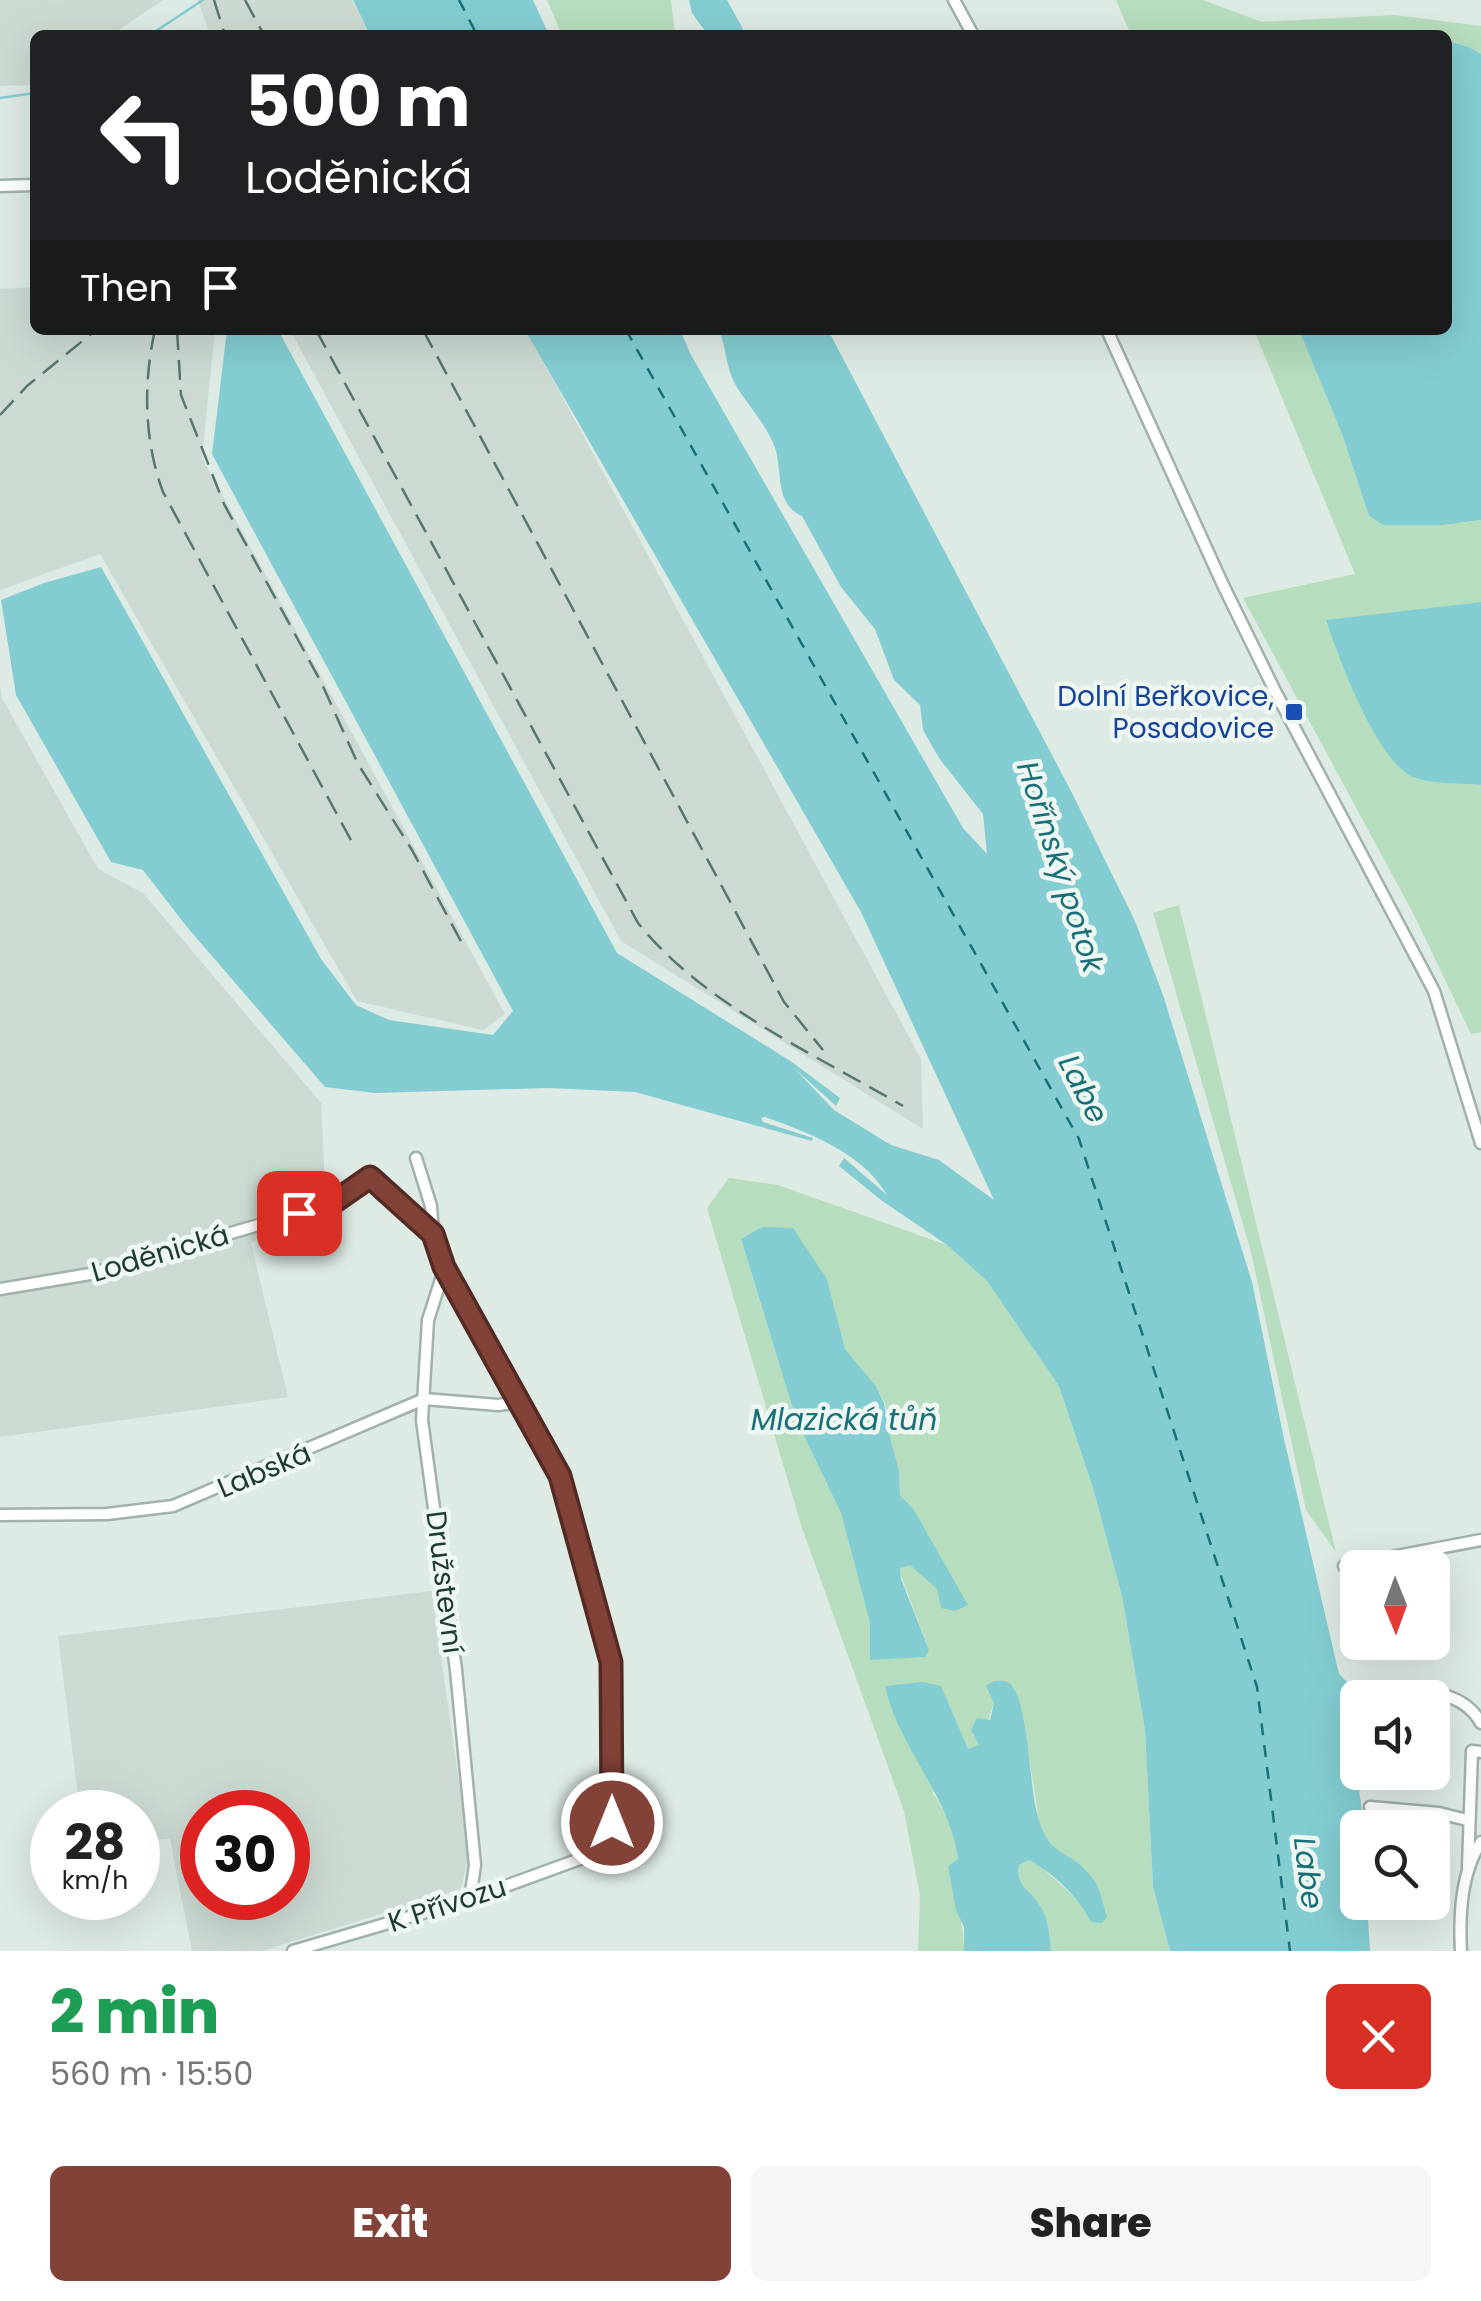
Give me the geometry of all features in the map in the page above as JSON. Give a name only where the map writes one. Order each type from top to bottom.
[{"type":"street","points":[[954,0],[970,30]]},
{"type":"street","points":[[0,186],[30,184]]},
{"type":"street","points":[[1109,335],[1274,690],[1434,991],[1481,1143]]},
{"type":"street","points":[[416,1158],[444,1267],[520,1402]]},
{"type":"street","name":"Loděnická","points":[[0,1289],[90,1274],[334,1202],[370,1177],[433,1234]]},
{"type":"street","name":"Družstevní","points":[[444,1267],[428,1320],[422,1420],[449,1612],[475,1865],[470,1899]]},
{"type":"street","name":"Labská","points":[[0,1515],[108,1514],[173,1506],[424,1400],[498,1405],[520,1402]]},
{"type":"street","name":"K Přívozu","points":[[293,1951],[470,1899],[600,1852],[612,1823],[611,1662],[560,1476],[520,1402]]},
{"type":"street","points":[[1428,1550],[1481,1540]]},
{"type":"street","points":[[1450,1696],[1467,1704],[1481,1724]]},
{"type":"street","points":[[1461,1951],[1472,1752],[1481,1752]]},
{"type":"street","points":[[1370,1807],[1468,1820]]},
{"type":"street","points":[[1468,1868],[1481,1842]]},
{"type":"shaded area","points":[[0,0],[163,0],[118,30],[30,30],[30,85],[0,86]]},
{"type":"shaded area","points":[[198,0],[352,0],[367,30],[208,30]]},
{"type":"shaded area","points":[[30,287],[30,335],[214,335],[202,458],[505,1014],[483,1030],[357,1001],[100,554],[0,590],[0,289]]},
{"type":"shaded area","points":[[293,335],[529,335],[921,1059],[923,1129],[621,941]]},
{"type":"shaded area","points":[[0,686],[2,698],[98,869],[143,893],[321,1103],[325,1183],[251,1244],[288,1397],[0,1437]]},
{"type":"shaded area","points":[[432,1591],[469,1855],[461,1889],[262,1951],[192,1951],[186,1920],[310,1920],[310,1790],[180,1790],[180,1890],[170,1839],[160,1839],[160,1790],[77,1790],[58,1636]]},
{"type":"green space","points":[[547,0],[671,0],[674,30],[560,30]]},
{"type":"green space","points":[[1116,0],[1203,0],[1262,22],[1394,15],[1481,26],[1481,54],[1452,42],[1452,30],[1129,30]]},
{"type":"green space","points":[[1256,335],[1301,335],[1342,434],[1369,516],[1383,525],[1443,525],[1481,520],[1481,602],[1326,621],[1415,779],[1481,785],[1481,1032],[1471,1034],[1414,915],[1243,598],[1355,574]]},
{"type":"green space","points":[[1179,905],[1336,1552],[1306,1510],[1251,1252],[1153,913]]},
{"type":"green space","points":[[729,1178],[778,1185],[947,1245],[987,1281],[1059,1386],[1093,1488],[1122,1596],[1145,1730],[1153,1887],[1170,1951],[1051,1951],[1044,1914],[1023,1884],[1019,1865],[1029,1860],[1041,1867],[1082,1904],[1087,1872],[1047,1842],[1040,1827],[1023,1718],[1013,1686],[994,1703],[980,1745],[968,1749],[933,1793],[950,1825],[957,1850],[958,1859],[948,1866],[964,1951],[918,1951],[920,1896],[904,1811],[802,1528],[707,1208]],"holes":[[[762,1227],[827,1279],[845,1349],[885,1403],[890,1442],[899,1470],[900,1495],[918,1517],[931,1549],[937,1589],[910,1564],[899,1570],[929,1650],[870,1659],[870,1623],[841,1513],[796,1419],[741,1240]]]},
{"type":"water","points":[[353,0],[533,0],[547,30],[368,30]]},
{"type":"water","points":[[689,0],[727,0],[743,29],[704,30],[692,13]]},
{"type":"water","points":[[1452,42],[1469,47],[1481,54],[1481,520],[1443,525],[1383,525],[1369,516],[1342,434],[1301,335],[1452,335]]},
{"type":"water","points":[[226,335],[281,335],[617,953],[792,1062],[840,1098],[836,1106],[794,1068],[834,1110],[891,1145],[939,1160],[994,1200],[861,912],[528,335],[682,335],[963,828],[987,854],[983,814],[939,758],[923,730],[920,705],[894,680],[875,629],[841,587],[802,516],[787,504],[775,448],[734,382],[721,335],[831,335],[1072,793],[1135,921],[1163,995],[1252,1282],[1284,1439],[1339,1674],[1345,1680],[1340,1680],[1340,1790],[1359,1790],[1362,1810],[1340,1810],[1340,1920],[1368,1920],[1370,1951],[1170,1951],[1153,1887],[1145,1730],[1122,1596],[1093,1488],[1059,1386],[987,1281],[947,1245],[839,1166],[844,1158],[887,1195],[877,1180],[850,1156],[816,1137],[765,1117],[761,1118],[763,1122],[813,1138],[812,1141],[635,1092],[548,1088],[375,1093],[325,1087],[143,870],[111,862],[16,695],[1,600],[101,567],[321,959],[356,1005],[389,1020],[493,1035],[513,1011],[212,454]]},
{"type":"water","points":[[1481,602],[1481,785],[1418,779],[1403,771],[1375,734],[1350,684],[1326,620]]},
{"type":"water","name":"Mlazická tůň","points":[[762,1227],[793,1228],[827,1279],[845,1349],[876,1386],[884,1403],[899,1470],[900,1495],[914,1510],[968,1605],[955,1611],[941,1608],[937,1589],[910,1565],[900,1568],[929,1650],[925,1657],[870,1660],[870,1623],[841,1513],[796,1419],[741,1239]]},
{"type":"water","points":[[994,1681],[1009,1683],[1020,1704],[1035,1804],[1045,1836],[1094,1880],[1107,1917],[1102,1923],[1091,1922],[1073,1895],[1048,1872],[1029,1860],[1019,1865],[1022,1884],[1044,1914],[1051,1951],[964,1951],[964,1927],[956,1910],[948,1866],[958,1859],[953,1837],[901,1730],[885,1686],[922,1682],[941,1686],[968,1749],[979,1745],[971,1730],[977,1718],[990,1720],[994,1703],[986,1686]]},
{"type":"waterway","points":[[158,30],[203,0]]},
{"type":"waterway","points":[[0,98],[30,94]]},
{"type":"ferry route","points":[[459,0],[474,30]]},
{"type":"ferry route","points":[[629,335],[1079,1139],[1257,1687],[1290,1951]]},
{"type":"railway","points":[[214,0],[223,30]]},
{"type":"railway","points":[[245,0],[261,30]]},
{"type":"railway","points":[[0,415],[27,386],[90,335]]},
{"type":"railway","points":[[154,335],[147,412],[152,453],[163,492],[353,844]]},
{"type":"railway","points":[[177,335],[181,395],[224,504],[321,682],[358,764],[412,850],[464,947]]},
{"type":"railway","points":[[319,335],[638,923],[664,952],[727,1003],[903,1106]]},
{"type":"railway","points":[[426,335],[784,1002],[823,1050]]},
{"type":"place","name":"Dolní Beřkovice, Posadovice","points":[[1294,712]]},
{"type":"route","points":[[299,1213],[334,1202],[370,1177],[433,1234],[444,1267],[560,1476],[611,1662],[612,1823]]},
{"type":"water label","name":"Hořínský potok","points":[[1060,867]]},
{"type":"water label","name":"Labe","points":[[1083,1089]]},
{"type":"water label","name":"Labe","points":[[1308,1873]]}]
